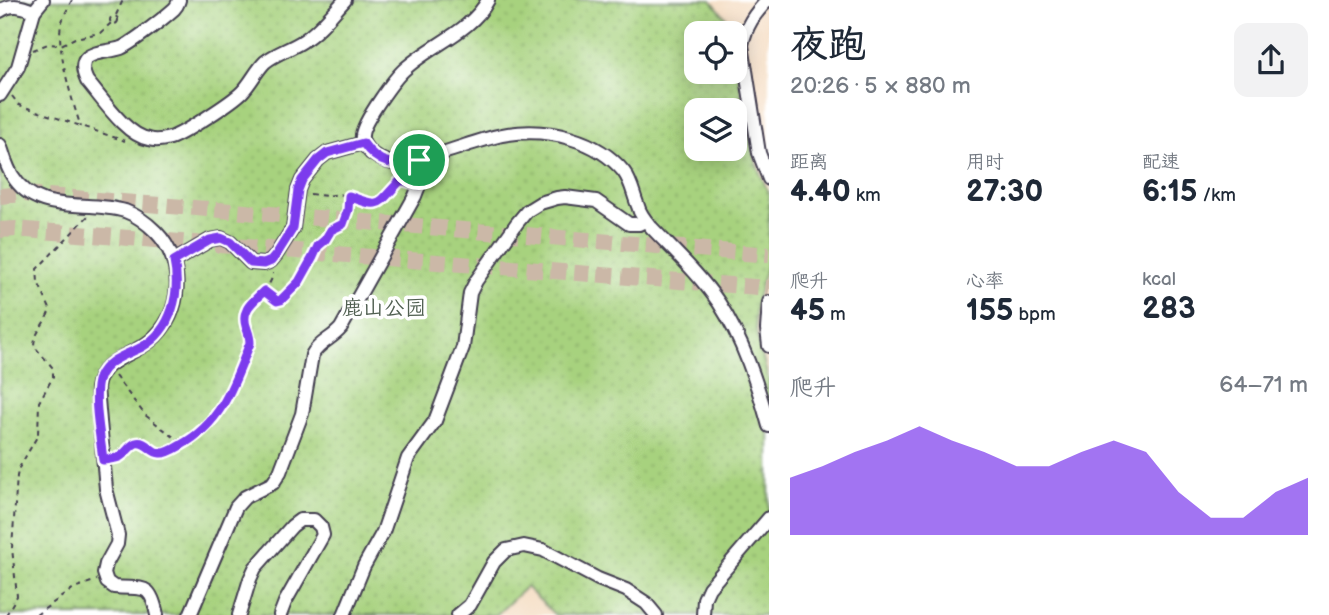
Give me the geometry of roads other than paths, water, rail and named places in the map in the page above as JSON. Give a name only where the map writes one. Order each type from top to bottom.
[{"type":"street","points":[[3,90],[18,67],[34,11],[43,0]]},
{"type":"street","points":[[179,0],[174,9],[126,45],[94,53],[85,63],[84,75],[87,81],[123,123],[143,138],[172,138],[239,95],[262,65],[305,40],[345,0]]},
{"type":"street","points":[[488,0],[482,11],[470,22],[402,71],[364,126],[361,138],[363,143],[372,153],[391,164],[406,164],[505,134],[567,137],[596,149],[619,166],[629,180],[645,221],[699,277],[720,305],[751,368],[769,426]]},
{"type":"street","points":[[768,0],[744,32],[742,45],[759,153],[769,179]]},
{"type":"street","points":[[0,11],[18,5],[34,11]]},
{"type":"street","points":[[174,261],[210,240],[221,238],[230,242],[251,263],[268,262],[276,255],[293,228],[302,180],[322,156],[363,143]]},
{"type":"street","points":[[0,145],[13,177],[34,196],[54,204],[123,211],[147,223],[161,238],[174,261],[177,291],[165,324],[149,342],[107,366],[100,375],[97,388],[106,489],[118,535],[117,544],[104,568],[105,578],[114,587],[140,588],[148,592],[153,598],[157,615]]},
{"type":"street","points":[[190,615],[236,507],[245,497],[273,483],[279,472],[299,423],[314,351],[341,328],[419,185],[419,160]]},
{"type":"street","points":[[344,615],[364,566],[383,532],[408,458],[435,421],[463,347],[470,293],[517,223],[527,211],[540,203],[565,197],[596,201],[629,224],[645,221]]},
{"type":"street","points":[[769,302],[769,345]]},
{"type":"street","points":[[703,615],[704,600],[709,588],[769,518]]},
{"type":"street","points":[[239,615],[250,579],[260,562],[296,523],[305,519],[314,520],[321,527],[323,535],[280,615]]},
{"type":"street","points":[[458,615],[470,605],[494,562],[506,550],[524,546],[543,550],[598,579],[626,590],[646,603],[656,615]]},
{"type":"tunnel","points":[[0,196],[25,194],[769,255]]},
{"type":"tunnel","points":[[0,230],[15,229],[769,288]]},
{"type":"park label","name":"鹿山公园","points":[[384,308]]}]
